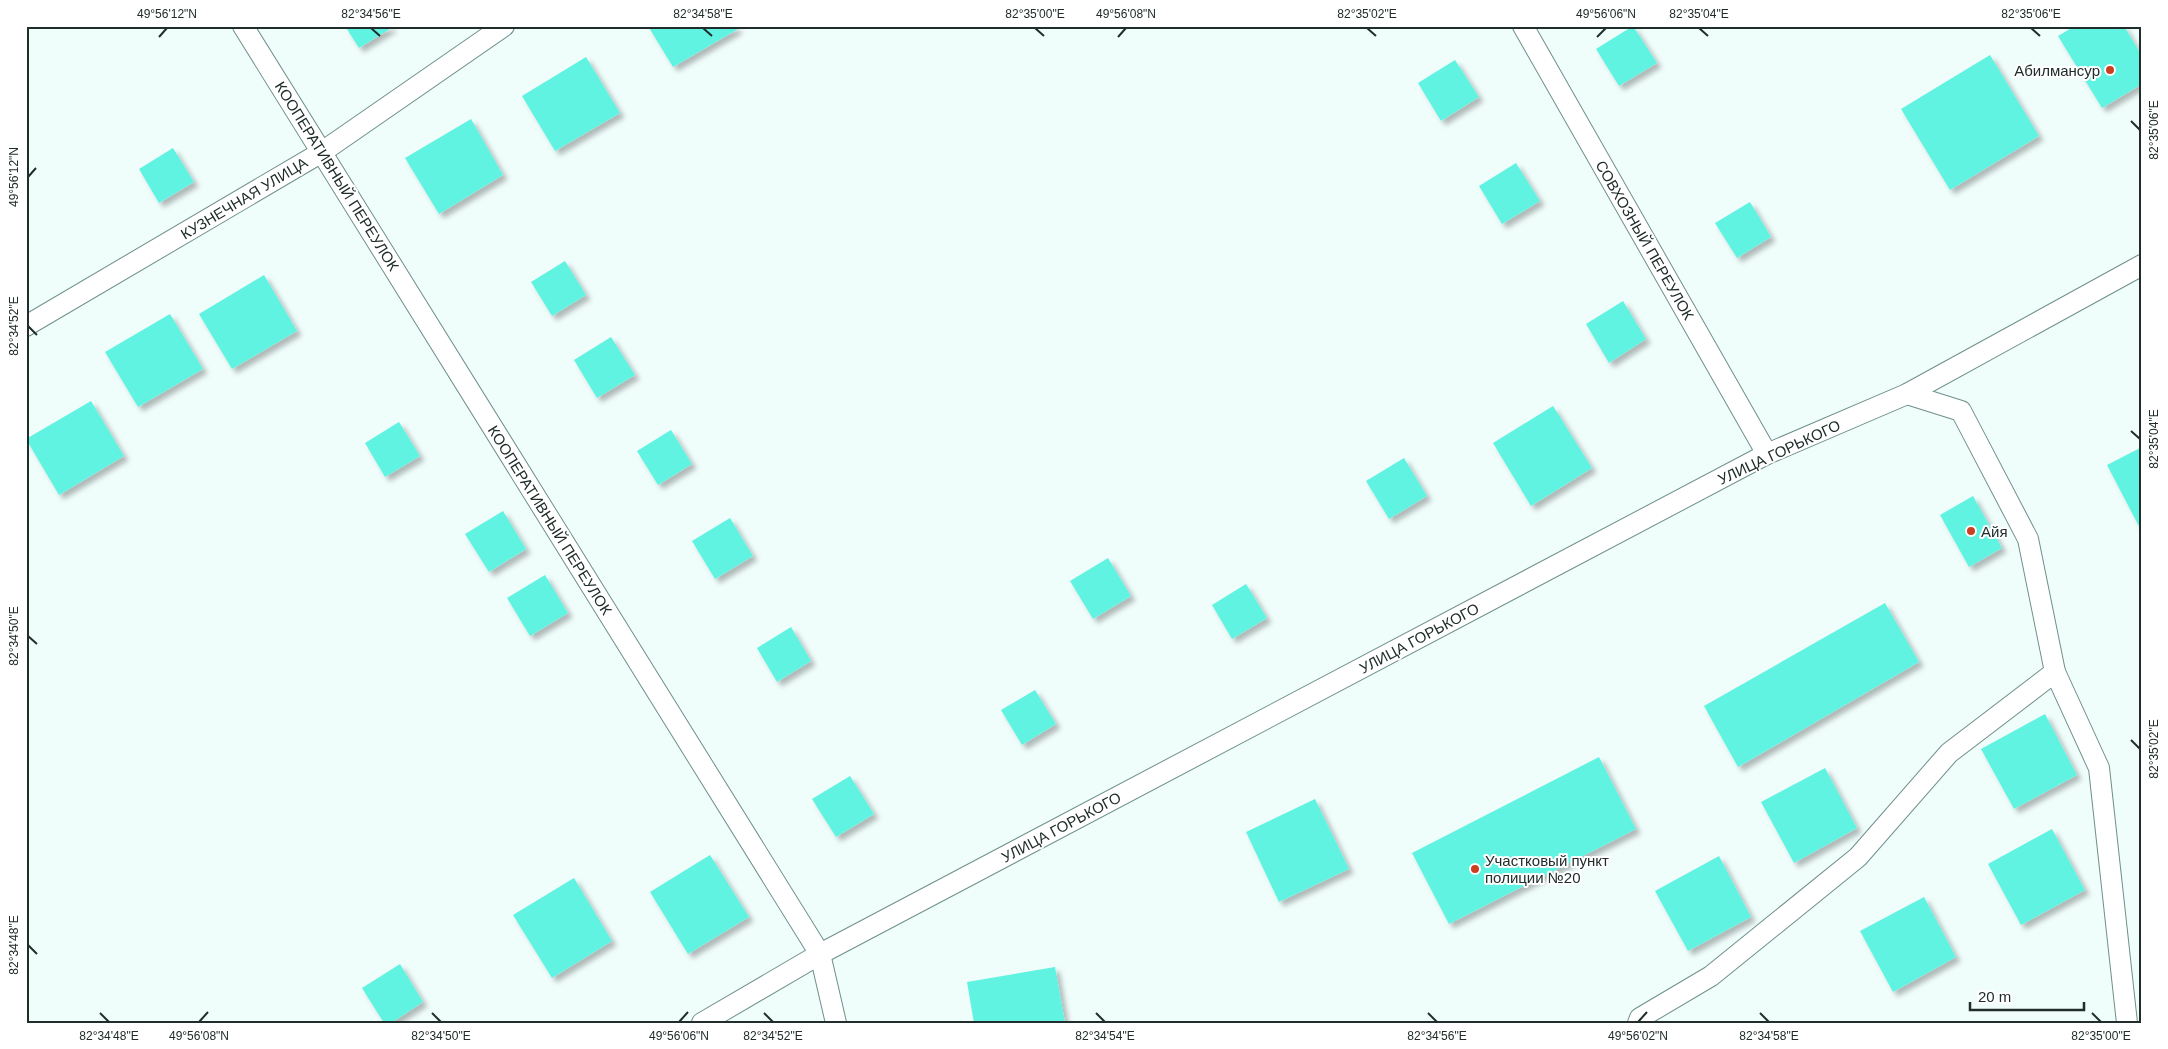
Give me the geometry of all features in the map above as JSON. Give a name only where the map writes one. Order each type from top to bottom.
[{"type":"lane","name":"КООПЕРАТИВНЫЙ ПЕРЕУЛОК","points":[[243,26],[820,954],[836,1023]]},
{"type":"lane","name":"КУЗНЕЧНАЯ УЛИЦА","points":[[26,326],[322,152],[504,26]]},
{"type":"lane","name":"СОВХОЗНЫЙ ПЕРЕУЛОК","points":[[1523,26],[1767,454]]},
{"type":"lane","name":"УЛИЦА ГОРЬКОГО","points":[[702,1023],[820,954],[1767,454],[1907,394],[2142,265]]},
{"type":"lane","points":[[1907,394],[1961,411],[2028,539],[2055,672],[2099,768],[2127,1023]]},
{"type":"lane","points":[[1638,1023],[1640,1018],[1710,976],[1858,857],[1949,752],[2055,672]]},
{"type":"building","points":[[345,26],[392,26],[393,27],[359,48]]},
{"type":"building","points":[[648,26],[736,26],[738,29],[673,67]]},
{"type":"building","points":[[1633,26],[1657,63],[1619,86],[1596,49]]},
{"type":"building","name":"Абилмансур","points":[[2075,26],[2124,26],[2142,56],[2142,84],[2102,108],[2058,36]]},
{"type":"building","points":[[1990,55],[2039,136],[1950,190],[1901,109]]},
{"type":"building","points":[[586,57],[620,113],[555,151],[522,96]]},
{"type":"building","points":[[1455,60],[1479,97],[1441,121],[1418,83]]},
{"type":"building","points":[[471,119],[503,175],[439,214],[405,158]]},
{"type":"building","points":[[173,148],[194,182],[159,203],[139,169]]},
{"type":"building","points":[[1516,163],[1540,201],[1502,224],[1479,186]]},
{"type":"building","points":[[1750,202],[1771,237],[1737,258],[1715,223]]},
{"type":"building","points":[[565,261],[586,295],[552,316],[531,282]]},
{"type":"building","points":[[264,275],[297,331],[232,369],[199,314]]},
{"type":"building","points":[[1623,301],[1646,339],[1609,363],[1586,324]]},
{"type":"building","points":[[170,314],[203,369],[138,407],[105,352]]},
{"type":"building","points":[[611,337],[635,375],[597,398],[574,360]]},
{"type":"building","points":[[91,401],[124,456],[59,495],[26,439]]},
{"type":"building","points":[[1553,406],[1592,468],[1531,506],[1493,443]]},
{"type":"building","points":[[399,422],[420,456],[385,477],[365,443]]},
{"type":"building","points":[[671,430],[692,464],[658,485],[637,451]]},
{"type":"building","points":[[2142,447],[2142,532],[2107,465]]},
{"type":"building","points":[[1404,458],[1427,496],[1389,519],[1366,481]]},
{"type":"building","name":"Айя","points":[[1973,496],[2002,548],[1969,567],[1940,515]]},
{"type":"building","points":[[503,511],[526,549],[489,572],[465,534]]},
{"type":"building","points":[[730,518],[753,556],[715,579],[692,541]]},
{"type":"building","points":[[1108,558],[1131,596],[1093,619],[1070,581]]},
{"type":"building","points":[[545,575],[568,613],[530,636],[507,598]]},
{"type":"building","points":[[1246,584],[1267,618],[1232,639],[1212,605]]},
{"type":"building","points":[[1885,603],[1919,662],[1738,767],[1704,706]]},
{"type":"building","points":[[791,627],[811,661],[777,682],[757,648]]},
{"type":"building","points":[[1035,690],[1056,724],[1022,745],[1001,710]]},
{"type":"building","points":[[2045,714],[2077,775],[2014,809],[1981,749]]},
{"type":"building","points":[[1599,757],[1636,829],[1449,924],[1412,853]]},
{"type":"building","points":[[1825,768],[1857,828],[1794,863],[1761,802]]},
{"type":"building","points":[[850,776],[874,814],[836,837],[812,799]]},
{"type":"building","points":[[1315,799],[1349,869],[1279,902],[1246,832]]},
{"type":"building","points":[[2052,829],[2085,890],[2021,925],[1988,864]]},
{"type":"building","points":[[710,855],[749,917],[688,954],[650,892]]},
{"type":"building","points":[[1719,856],[1751,917],[1688,951],[1655,891]]},
{"type":"building","points":[[574,878],[612,941],[552,978],[513,915]]},
{"type":"building","points":[[1924,897],[1956,957],[1893,992],[1860,931]]},
{"type":"building","points":[[400,964],[423,1002],[391,1023],[384,1023],[362,988]]},
{"type":"building","points":[[1055,967],[1065,1023],[974,1023],[967,982]]},
{"type":"place","name":"Абилмансур","points":[[2110,70]]},
{"type":"place","name":"Айя","points":[[1971,531]]},
{"type":"place","name":"Участковый пункт полиции №20","points":[[1475,869]]}]
